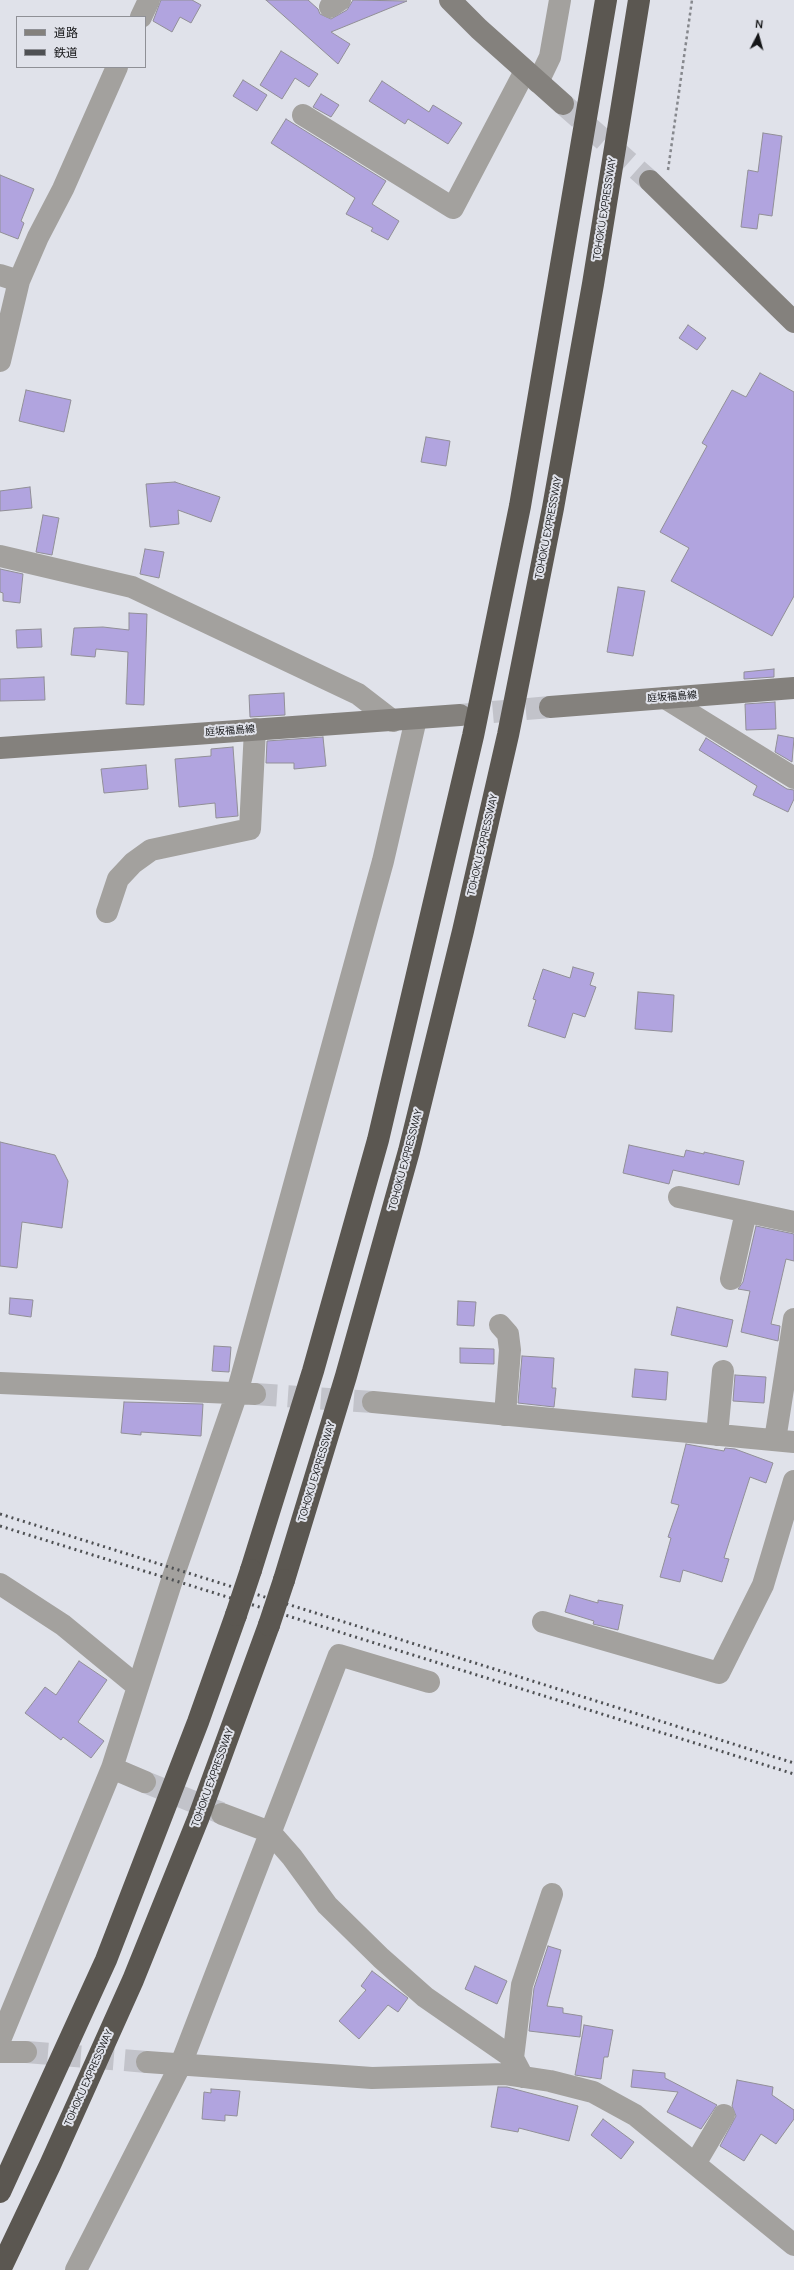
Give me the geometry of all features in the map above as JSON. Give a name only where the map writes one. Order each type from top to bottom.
[{"type":"highway","points":[[0,2192],[52,2083],[106,1960],[198,1722],[236,1616],[313,1371],[378,1140],[470,751],[520,506],[606,0]]},
{"type":"highway","name":"TOHOKU EXPRESSWAY","points":[[0,2270],[50,2165],[133,1980],[198,1819],[269,1625],[346,1376],[409,1151],[463,931],[508,735],[553,508],[593,284],[638,0]]},
{"type":"main road","points":[[450,0],[478,29],[563,104]]},
{"type":"main road","points":[[654,186],[794,322]]},
{"type":"main road","name":"庭坂福島線","points":[[550,707],[794,688]]},
{"type":"main road","name":"庭坂福島線","points":[[0,748],[460,715]]},
{"type":"street","points":[[141,16],[149,0]]},
{"type":"street","points":[[303,115],[453,208],[531,76],[550,57],[560,0]]},
{"type":"street","points":[[0,361],[10,278],[38,237],[63,189],[117,68]]},
{"type":"street","points":[[0,556],[132,587],[358,694],[393,721]]},
{"type":"street","points":[[665,698],[794,778]]},
{"type":"street","points":[[0,2040],[112,1768],[138,1686],[246,1394],[381,868],[416,719]]},
{"type":"street","points":[[107,912],[118,879],[132,863],[151,850],[250,829],[255,729]]},
{"type":"street","points":[[679,1196],[794,1222]]},
{"type":"street","points":[[731,1279],[746,1212]]},
{"type":"street","points":[[373,1402],[717,1436],[785,1441],[794,1319]]},
{"type":"street","points":[[500,1324],[508,1334],[510,1350],[505,1415]]},
{"type":"street","points":[[717,1436],[723,1370]]},
{"type":"street","points":[[0,1383],[246,1394]]},
{"type":"street","points":[[543,1622],[719,1673],[763,1585],[794,1481]]},
{"type":"street","points":[[0,1584],[63,1625],[138,1686]]},
{"type":"street","points":[[76,2270],[181,2064],[339,1655],[429,1682]]},
{"type":"street","points":[[112,1768],[145,1782]]},
{"type":"street","points":[[222,1814],[270,1832],[292,1857],[327,1905],[381,1958],[425,1997],[518,2067],[550,2080],[593,2092],[635,2115],[794,2245]]},
{"type":"street","points":[[518,2067],[522,1985],[552,1894]]},
{"type":"street","points":[[0,2052],[26,2052]]},
{"type":"street","points":[[147,2062],[372,2078],[504,2074],[518,2067]]},
{"type":"street","points":[[695,2164],[724,2115]]},
{"type":"path","points":[[654,186],[668,168],[692,0]]},
{"type":"building","points":[[161,0],[192,0],[201,5],[191,23],[180,17],[172,32],[153,21]]},
{"type":"building","points":[[266,0],[308,0],[318,9],[320,14],[331,19],[347,10],[353,0],[407,1],[331,32],[350,44],[338,64]]},
{"type":"building","points":[[281,51],[318,74],[309,87],[295,78],[282,99],[260,85]]},
{"type":"building","points":[[243,80],[267,95],[257,111],[233,96]]},
{"type":"building","points":[[382,81],[429,112],[433,105],[462,123],[448,144],[408,119],[405,124],[369,101]]},
{"type":"building","points":[[321,94],[339,105],[331,117],[313,107]]},
{"type":"building","points":[[286,119],[386,181],[372,204],[399,221],[388,240],[371,231],[373,228],[346,214],[355,198],[271,143]]},
{"type":"building","points":[[763,133],[782,136],[772,216],[759,214],[757,229],[741,227],[748,170],[758,172]]},
{"type":"building","points":[[0,175],[34,189],[21,221],[24,223],[18,239],[0,232]]},
{"type":"building","points":[[688,325],[706,338],[697,350],[679,338]]},
{"type":"building","points":[[760,373],[794,392],[794,596],[772,636],[671,581],[689,548],[660,532],[707,446],[702,443],[732,390],[746,397]]},
{"type":"building","points":[[26,390],[71,400],[64,432],[19,421]]},
{"type":"building","points":[[426,437],[450,441],[446,466],[421,462]]},
{"type":"building","points":[[175,482],[220,497],[211,522],[178,510],[179,524],[150,527],[146,484]]},
{"type":"building","points":[[30,487],[32,508],[0,511],[0,491]]},
{"type":"building","points":[[43,515],[59,518],[52,555],[36,552]]},
{"type":"building","points":[[145,549],[164,552],[159,578],[140,574]]},
{"type":"building","points":[[0,569],[23,574],[20,603],[3,601],[3,593],[0,592]]},
{"type":"building","points":[[618,587],[645,591],[633,656],[607,652]]},
{"type":"building","points":[[129,613],[147,614],[144,705],[126,704],[128,652],[96,649],[95,657],[71,655],[74,628],[103,627],[129,630]]},
{"type":"building","points":[[41,629],[42,647],[17,648],[16,630]]},
{"type":"building","points":[[774,669],[774,677],[744,679],[744,672]]},
{"type":"building","points":[[44,677],[45,700],[0,701],[0,679]]},
{"type":"building","points":[[284,693],[285,715],[250,717],[249,695]]},
{"type":"building","points":[[775,702],[776,729],[746,730],[745,704]]},
{"type":"building","points":[[778,735],[794,738],[792,762],[775,752]]},
{"type":"building","points":[[323,737],[326,766],[294,769],[294,763],[266,763],[267,741]]},
{"type":"building","points":[[706,738],[787,789],[794,790],[794,799],[788,812],[753,795],[757,786],[699,750]]},
{"type":"building","points":[[233,747],[238,816],[216,818],[215,803],[179,807],[175,759],[211,756],[211,749]]},
{"type":"building","points":[[146,765],[148,789],[104,793],[101,769]]},
{"type":"building","points":[[573,967],[594,973],[590,985],[596,987],[585,1017],[573,1013],[565,1038],[528,1026],[536,1000],[533,999],[543,969],[570,978]]},
{"type":"building","points":[[638,992],[674,995],[672,1032],[635,1029]]},
{"type":"building","points":[[0,1142],[55,1155],[68,1181],[62,1228],[22,1222],[17,1268],[0,1266]]},
{"type":"building","points":[[629,1145],[684,1157],[686,1150],[704,1154],[704,1152],[744,1161],[739,1185],[673,1170],[669,1184],[623,1173]]},
{"type":"building","points":[[756,1226],[794,1234],[794,1261],[786,1259],[771,1324],[780,1326],[778,1341],[741,1332],[750,1291],[738,1289],[743,1282]]},
{"type":"building","points":[[10,1298],[33,1300],[31,1317],[9,1314]]},
{"type":"building","points":[[458,1301],[476,1302],[474,1326],[457,1325]]},
{"type":"building","points":[[677,1307],[733,1320],[727,1347],[671,1335]]},
{"type":"building","points":[[214,1346],[231,1347],[229,1372],[212,1371]]},
{"type":"building","points":[[460,1348],[494,1349],[494,1364],[460,1363]]},
{"type":"building","points":[[522,1356],[554,1358],[552,1388],[556,1388],[554,1407],[518,1403]]},
{"type":"building","points":[[635,1369],[668,1372],[666,1400],[632,1397]]},
{"type":"building","points":[[735,1375],[766,1377],[764,1403],[733,1401]]},
{"type":"building","points":[[124,1402],[203,1404],[201,1436],[141,1432],[141,1435],[121,1433]]},
{"type":"building","points":[[686,1444],[724,1451],[725,1448],[735,1449],[773,1463],[766,1483],[750,1477],[724,1558],[729,1559],[722,1582],[683,1570],[680,1582],[660,1577],[671,1538],[668,1537],[679,1505],[671,1503]]},
{"type":"building","points":[[570,1595],[598,1603],[598,1600],[623,1605],[618,1630],[593,1624],[594,1621],[565,1612]]},
{"type":"building","points":[[79,1661],[107,1680],[78,1722],[104,1741],[91,1758],[63,1737],[61,1740],[25,1713],[45,1687],[56,1695]]},
{"type":"building","points":[[548,1946],[561,1950],[547,2006],[563,2008],[563,2013],[582,2016],[580,2037],[529,2031],[534,1988]]},
{"type":"building","points":[[475,1966],[507,1981],[497,2004],[465,1989]]},
{"type":"building","points":[[372,1971],[408,1998],[398,2012],[388,2005],[359,2039],[339,2021],[366,1990],[361,1986]]},
{"type":"building","points":[[584,2025],[613,2030],[608,2057],[604,2057],[601,2079],[575,2075]]},
{"type":"building","points":[[633,2070],[665,2073],[665,2078],[717,2105],[701,2129],[667,2112],[678,2092],[631,2087]]},
{"type":"building","points":[[737,2080],[773,2087],[772,2095],[794,2110],[794,2119],[776,2144],[761,2134],[744,2161],[720,2146],[736,2116],[732,2106]]},
{"type":"building","points":[[498,2087],[507,2087],[578,2106],[569,2141],[519,2128],[518,2132],[491,2127]]},
{"type":"building","points":[[211,2089],[240,2091],[237,2116],[225,2115],[225,2121],[202,2119],[204,2092],[211,2093]]},
{"type":"building","points":[[603,2119],[634,2142],[621,2159],[591,2135]]},
{"type":"tunnel","points":[[563,104],[650,181]]},
{"type":"tunnel","points":[[460,715],[550,707]]},
{"type":"tunnel","points":[[255,1394],[373,1402]]},
{"type":"tunnel","points":[[145,1782],[221,1813]]},
{"type":"tunnel","points":[[26,2052],[147,2062]]},
{"type":"railway","points":[[0,1514],[794,1763]]},
{"type":"railway","points":[[0,1526],[794,1774]]}]
